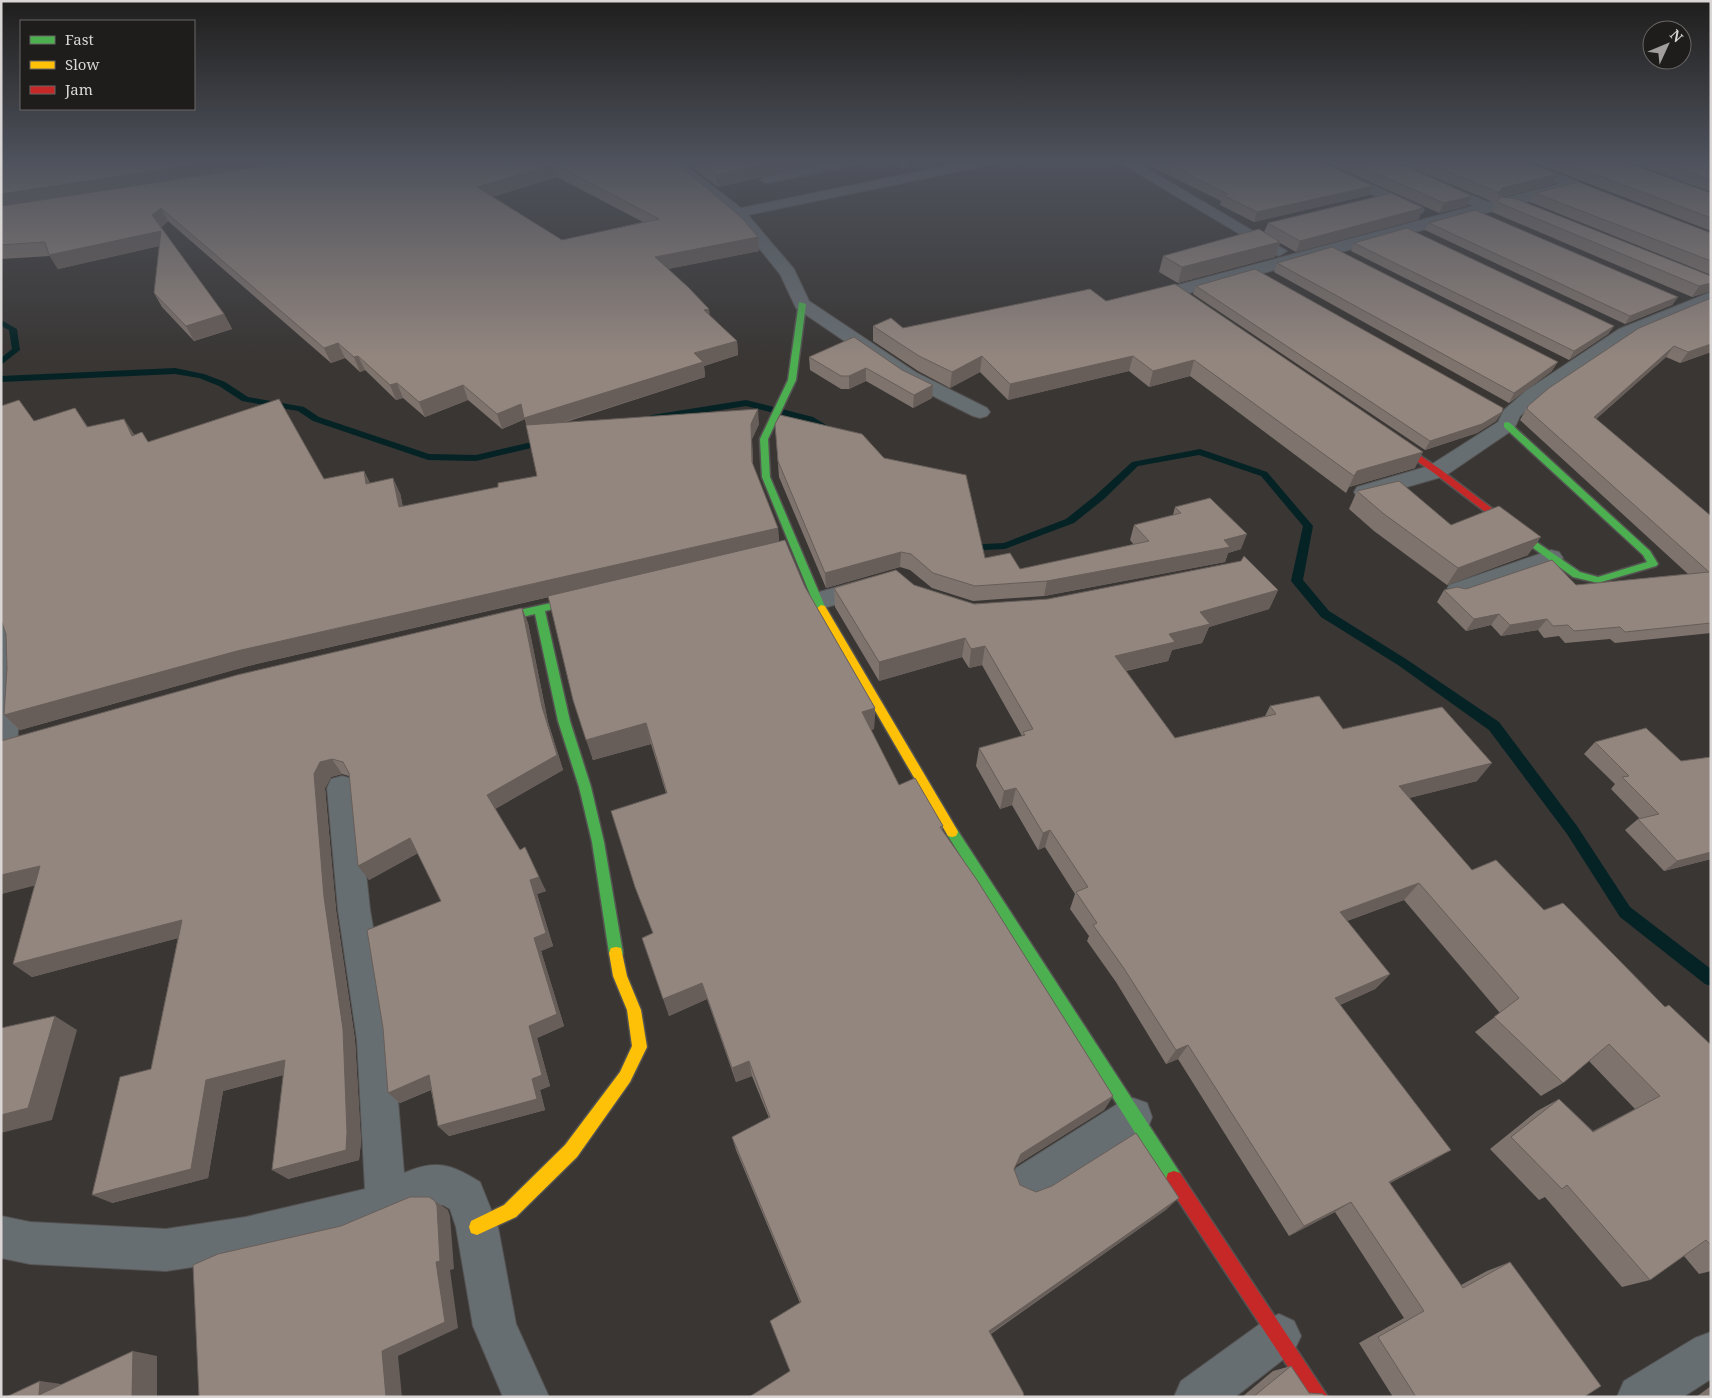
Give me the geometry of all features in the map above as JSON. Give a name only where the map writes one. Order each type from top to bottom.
[{"type":"street","points":[[750,227],[788,273],[802,304],[910,377],[980,412]]},
{"type":"street","points":[[1240,227],[1293,259]]},
{"type":"street","points":[[1246,231],[1264,227]]},
{"type":"street","points":[[1130,303],[1411,227]]},
{"type":"street","points":[[1405,229],[1431,242]]},
{"type":"street","points":[[1331,249],[1358,263]]},
{"type":"street","points":[[1255,270],[1281,284]]},
{"type":"street","points":[[1174,291],[1191,302]]},
{"type":"street","points":[[1358,494],[1437,470],[1509,419],[1534,394],[1625,333],[1711,297]]},
{"type":"street","points":[[1674,298],[1692,305]]},
{"type":"street","points":[[802,304],[792,380],[764,440],[766,477],[791,551],[816,601],[941,815],[1133,1117],[1318,1397]]},
{"type":"street","points":[[1608,325],[1625,333]]},
{"type":"street","points":[[1553,362],[1571,371]]},
{"type":"street","points":[[1380,431],[1437,470],[1551,558],[1577,575],[1598,580],[1653,564],[1647,553],[1494,404]]},
{"type":"street","points":[[1458,591],[1551,558]]},
{"type":"street","points":[[816,601],[891,580]]},
{"type":"street","points":[[481,623],[595,596]]},
{"type":"street","points":[[477,1228],[510,1211],[571,1151],[625,1077],[640,1047],[634,1010],[620,976],[589,806],[564,721],[539,609]]},
{"type":"street","points":[[1,629],[8,669],[5,746]]},
{"type":"street","points":[[342,788],[354,910],[375,1040],[386,1200]]},
{"type":"street","points":[[1030,1182],[1133,1117]]},
{"type":"street","points":[[1,1237],[30,1242],[166,1250],[246,1238],[357,1213],[423,1185],[448,1185],[466,1196],[477,1228],[495,1326],[526,1397]]},
{"type":"street","points":[[1197,1397],[1279,1336]]},
{"type":"street","points":[[1640,1397],[1711,1354]]},
{"type":"building","points":[[1,227],[161,227],[224,314],[186,326],[154,293],[161,231],[49,255],[45,242],[1,245]]},
{"type":"building","points":[[183,227],[542,227],[562,240],[621,227],[750,227],[758,237],[655,257],[688,287],[709,309],[704,310],[737,341],[694,353],[703,362],[524,418],[521,404],[497,414],[463,385],[419,402],[397,383],[390,385],[358,356],[354,357],[338,343],[324,348]]},
{"type":"building","points":[[1276,227],[1351,227],[1300,241]]},
{"type":"building","points":[[1438,227],[1515,227],[1678,297],[1630,316]]},
{"type":"building","points":[[1558,227],[1588,227],[1711,276],[1711,283],[1699,286]]},
{"type":"building","points":[[1624,227],[1696,227],[1711,233],[1711,261]]},
{"type":"building","points":[[1407,228],[1614,326],[1574,351],[1354,243]]},
{"type":"building","points":[[1259,229],[1280,242],[1182,267],[1163,256]]},
{"type":"building","points":[[1332,247],[1558,362],[1514,393],[1277,263]]},
{"type":"building","points":[[1255,269],[1503,408],[1502,412],[1482,424],[1430,441],[1196,286]]},
{"type":"building","points":[[1175,284],[1423,452],[1357,471],[1354,476],[1194,360],[1153,371],[1133,356],[1010,384],[982,356],[952,372],[919,356],[873,326],[891,318],[903,328],[1090,289],[1106,301]]},
{"type":"building","points":[[1711,298],[1711,344],[1688,352],[1674,346],[1594,417],[1711,516],[1711,623],[1625,632],[1620,627],[1574,631],[1568,625],[1553,626],[1547,619],[1510,625],[1499,614],[1474,619],[1444,590],[1457,587],[1466,589],[1552,560],[1576,585],[1709,572],[1527,409],[1549,388],[1639,328]]},
{"type":"building","points":[[854,337],[902,370],[933,385],[914,395],[866,368],[849,376],[841,376],[809,357]]},
{"type":"building","points":[[279,399],[324,479],[364,471],[366,484],[393,478],[399,507],[498,487],[498,483],[537,476],[526,425],[758,409],[751,424],[752,462],[778,528],[237,651],[4,715],[7,668],[6,634],[1,620],[1,406],[19,400],[34,421],[75,408],[87,427],[124,419],[132,436],[142,432],[148,442]]},
{"type":"building","points":[[780,415],[862,434],[884,458],[966,475],[985,558],[1010,553],[1020,569],[1149,541],[1134,525],[1181,513],[1175,507],[1210,498],[1247,534],[1224,540],[1230,547],[1047,581],[975,586],[933,573],[911,554],[901,552],[825,573],[778,461],[775,424]]},
{"type":"building","points":[[1399,481],[1451,525],[1499,506],[1541,537],[1458,568],[1384,514],[1357,491]]},
{"type":"building","points":[[785,540],[805,587],[875,708],[862,712],[899,785],[915,778],[943,826],[940,827],[977,880],[1113,1096],[1021,1154],[1014,1169],[1020,1185],[1036,1192],[1052,1186],[1136,1133],[1179,1198],[989,1331],[1024,1397],[749,1397],[790,1371],[770,1321],[801,1302],[732,1137],[770,1117],[749,1061],[732,1068],[702,983],[663,999],[642,938],[653,933],[635,887],[611,811],[667,793],[646,723],[586,740],[573,700],[548,596]]},
{"type":"building","points":[[1244,556],[1278,590],[1200,612],[1210,624],[1169,634],[1175,642],[1115,656],[1175,738],[1276,714],[1270,706],[1319,696],[1343,729],[1442,707],[1492,763],[1399,786],[1472,870],[1496,860],[1544,910],[1563,903],[1665,1007],[1669,1005],[1711,1045],[1711,1245],[1706,1240],[1650,1280],[1567,1185],[1562,1189],[1511,1137],[1559,1099],[1593,1132],[1660,1096],[1609,1044],[1563,1083],[1494,1017],[1519,998],[1419,883],[1340,912],[1390,974],[1335,998],[1451,1150],[1389,1182],[1463,1288],[1510,1262],[1601,1386],[1584,1397],[1416,1397],[1378,1337],[1424,1311],[1351,1202],[1304,1226],[1188,1045],[1176,1050],[1123,967],[1093,925],[1097,923],[1076,892],[1088,887],[1050,830],[1043,833],[1016,788],[1004,791],[979,748],[1025,735],[1023,732],[1033,729],[985,646],[971,649],[965,638],[879,662],[834,588],[896,570],[914,585],[974,604],[1048,599],[1241,561]]},
{"type":"building","points":[[522,608],[542,707],[557,755],[487,795],[520,850],[525,847],[539,877],[530,880],[546,933],[534,938],[557,1014],[529,1026],[542,1075],[532,1079],[537,1099],[438,1126],[429,1075],[388,1093],[383,1028],[367,930],[441,901],[410,838],[358,866],[349,773],[343,762],[332,759],[320,762],[314,774],[324,897],[343,1029],[346,1150],[272,1170],[285,1060],[206,1080],[191,1169],[92,1195],[120,1077],[151,1069],[182,920],[13,964],[40,866],[1,875],[1,741],[237,675]]},
{"type":"building","points":[[1646,728],[1681,761],[1711,757],[1711,852],[1677,861],[1638,819],[1659,814],[1622,777],[1629,776],[1595,742]]},
{"type":"building","points":[[55,1016],[28,1108],[1,1115],[1,1028]]},
{"type":"building","points":[[410,1197],[429,1197],[435,1201],[437,1206],[440,1261],[436,1262],[445,1322],[382,1351],[386,1397],[199,1397],[193,1265],[218,1254],[341,1226]]},
{"type":"building","points":[[133,1351],[132,1397],[6,1397],[40,1381],[39,1395]]},
{"type":"building","points":[[1291,1366],[1309,1393],[1323,1394],[1325,1397],[1253,1397]]},
{"type":"waterway","points":[[1,322],[13,329],[16,350],[1,362]]},
{"type":"waterway","points":[[1,379],[175,371],[201,376],[222,384],[245,399],[301,409],[316,419],[428,457],[476,458],[545,442]]},
{"type":"waterway","points":[[652,418],[746,403],[810,419],[833,432]]},
{"type":"waterway","points":[[966,548],[1005,546],[1070,521],[1100,497],[1135,464],[1200,452],[1264,474],[1308,526],[1297,581],[1325,614],[1402,662],[1494,726],[1572,830],[1625,912],[1711,979]]},
{"type":"traffic: fast","points":[[802,304],[792,380],[764,439],[766,477],[821,609]]},
{"type":"traffic: fast","points":[[1507,425],[1647,553],[1653,564],[1598,580],[1577,575],[1532,543]]},
{"type":"traffic: fast","points":[[488,621],[587,598]]},
{"type":"traffic: fast","points":[[539,609],[564,721],[585,787],[598,842],[616,953]]},
{"type":"traffic: fast","points":[[952,832],[1174,1179]]},
{"type":"traffic: slow","points":[[821,609],[952,832]]},
{"type":"traffic: slow","points":[[477,1227],[510,1211],[571,1151],[625,1077],[640,1047],[634,1010],[620,976],[616,953]]},
{"type":"traffic: jam","points":[[1388,437],[1437,471],[1532,543]]},
{"type":"traffic: jam","points":[[1174,1179],[1319,1397]]}]
